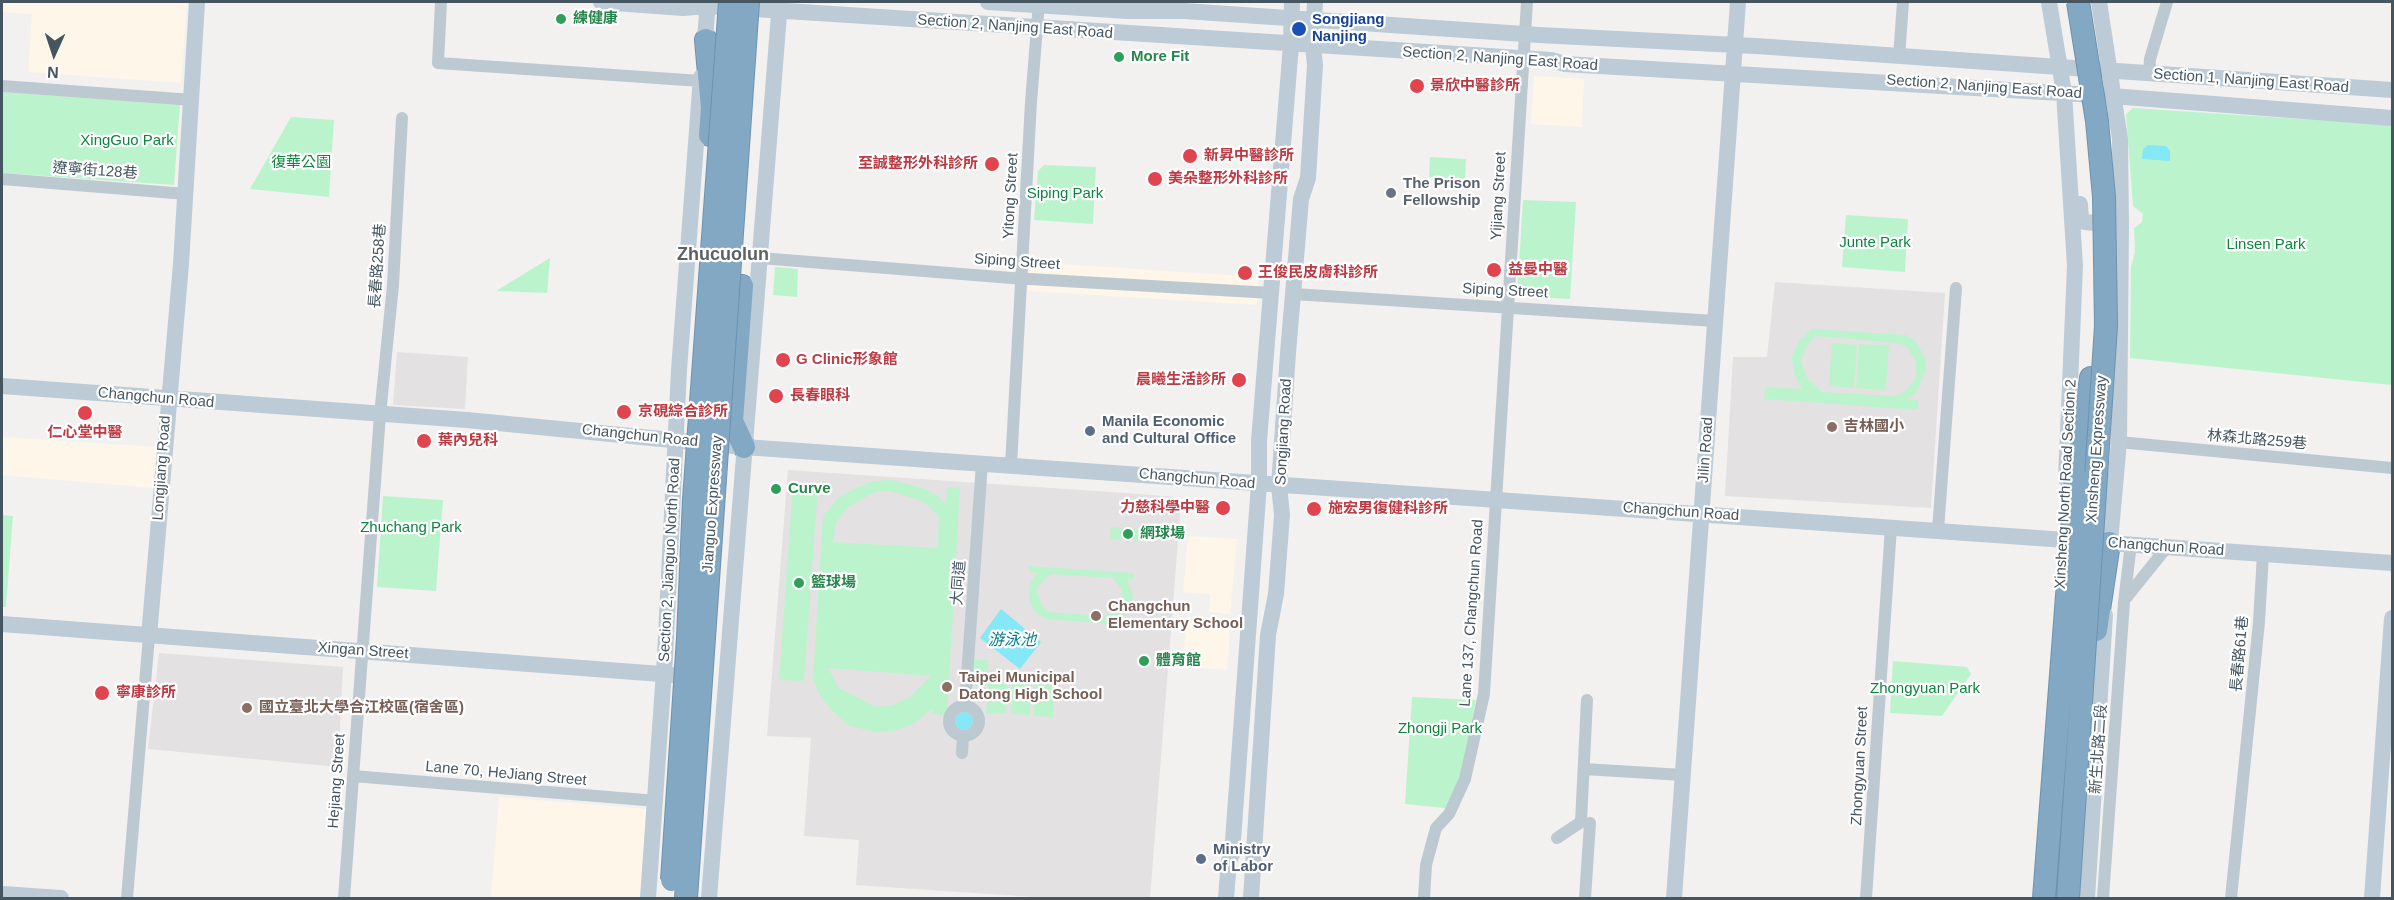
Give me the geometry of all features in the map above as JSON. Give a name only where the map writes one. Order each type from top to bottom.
[{"type":"highway","name":"Jianguo Expressway","points":[[671,898],[688,638],[694,498],[730,2]]},
{"type":"highway","name":"Jianguo Expressway","points":[[686,898],[748,2]]},
{"type":"highway","name":"Xinsheng Expressway","points":[[2055,898],[2093,371],[2093,267],[2087,122],[2067,2]]},
{"type":"highway","name":"Xinsheng Expressway","points":[[2070,898],[2106,316],[2104,197],[2097,121],[2078,2]]},
{"type":"highway","points":[[744,447],[732,421],[742,286],[774,5]]},
{"type":"highway","points":[[694,498],[690,446],[711,108],[706,40]]},
{"type":"highway","points":[[2044,898],[2076,478],[2093,371]]},
{"type":"highway","points":[[2070,898],[2081,836],[2097,613],[2120,543]]},
{"type":"street","name":"Longjiang Road","points":[[127,898],[186,194],[197,2]]},
{"type":"street","points":[[441,2],[438,63],[701,81]]},
{"type":"street","name":"Section 2, Nanjing East Road","points":[[601,2],[683,8],[708,4],[774,5],[1292,45],[1645,69],[1733,71],[2112,96]]},
{"type":"street","name":"Section 2, Nanjing East Road","points":[[988,2],[1039,3],[1128,11],[1185,6],[1293,10],[1314,19],[1525,34],[1846,51],[2109,72]]},
{"type":"street","name":"Songjiang Road","points":[[1251,898],[1268,635],[1276,594],[1283,504],[1279,486],[1301,199],[1308,178],[1315,65],[1313,46],[1315,2]]},
{"type":"street","name":"Yijiang Street","points":[[1494,499],[1527,2]]},
{"type":"street","name":"Jilin Road","points":[[1674,898],[1738,2]]},
{"type":"street","points":[[1899,57],[1903,2]]},
{"type":"street","name":"Xinsheng North Road Section 2","points":[[2036,898],[2059,609],[2075,266],[2064,93],[2049,2]]},
{"type":"street","points":[[2087,898],[2120,543],[2120,139],[2099,2]]},
{"type":"street","points":[[2149,74],[2150,59],[2167,2]]},
{"type":"street","name":"Yitong Street","points":[[1011,465],[1039,3]]},
{"type":"street","name":"Section 2, Jianguo North Road","points":[[648,898],[657,801],[676,439],[708,4]]},
{"type":"street","points":[[709,898],[724,680],[760,258],[774,5]]},
{"type":"street","name":"Songjiang Road","points":[[1226,898],[1229,861],[1232,854],[1259,484],[1258,463],[1293,10]]},
{"type":"street","name":"Section 1, Nanjing East Road","points":[[2109,72],[2392,90]]},
{"type":"street","points":[[2,86],[192,100]]},
{"type":"street","name":"Section 1, Nanjing East Road","points":[[2112,96],[2392,118]]},
{"type":"street","name":"長春路258巷","points":[[380,415],[393,285],[402,118]]},
{"type":"street","points":[[2067,140],[2077,157],[2081,220],[2096,225],[2121,225]]},
{"type":"street","name":"遼寧街128巷","points":[[2,179],[186,194]]},
{"type":"street","name":"Siping Street","points":[[760,258],[1021,278],[1272,293]]},
{"type":"street","points":[[1938,530],[1956,288]]},
{"type":"street","name":"Siping Street","points":[[1294,294],[1715,321]]},
{"type":"street","points":[[2069,429],[2080,419],[2082,377],[2093,371],[2120,364]]},
{"type":"street","name":"Changchun Road","points":[[2,386],[466,420],[744,447],[2392,563]]},
{"type":"street","name":"Hejiang Street","points":[[344,898],[380,415]]},
{"type":"street","name":"林森北路259巷","points":[[2119,442],[2392,468]]},
{"type":"street","name":"大同道","points":[[964,705],[982,463]]},
{"type":"street","name":"Lane 137, Changchun Road","points":[[1424,898],[1426,865],[1436,828],[1449,814],[1465,779],[1484,694],[1494,499]]},
{"type":"street","name":"Zhongyuan Street","points":[[1866,898],[1891,527]]},
{"type":"street","name":"新生北路二段","points":[[2103,898],[2124,602],[2120,543]]},
{"type":"street","points":[[2124,602],[2129,591],[2167,547]]},
{"type":"street","name":"長春路61巷","points":[[2231,898],[2246,758],[2263,554]]},
{"type":"street","points":[[2373,898],[2387,775],[2392,618]]},
{"type":"street","name":"Xingan Street","points":[[2,624],[724,680]]},
{"type":"street","points":[[1557,838],[1581,822],[1587,700]]},
{"type":"street","points":[[959,705],[964,705],[970,705],[978,715],[977,728],[969,736],[957,736],[949,727],[950,714],[959,705]]},
{"type":"street","points":[[962,753],[963,736]]},
{"type":"street","points":[[1584,769],[1683,775]]},
{"type":"street","name":"Lane 70, HeJiang Street","points":[[353,776],[657,801]]},
{"type":"street","points":[[1585,898],[1590,823]]},
{"type":"street","points":[[2,894],[61,898]]},
{"type":"shaded area","points":[[2,2],[187,2],[181,83],[28,72],[32,14],[2,12]]},
{"type":"shaded area","points":[[1534,76],[1584,79],[1582,127],[1531,124]]},
{"type":"shaded area","points":[[1030,262],[1259,277],[1257,305],[1028,291]]},
{"type":"shaded area","name":"吉林國小","points":[[1775,282],[1945,293],[1931,508],[1725,496],[1733,357],[1767,357]]},
{"type":"shaded area","points":[[397,352],[468,357],[465,409],[393,405]]},
{"type":"shaded area","points":[[2,437],[157,447],[153,488],[2,475]]},
{"type":"shaded area","name":"Taipei Municipal Datong High School","points":[[788,470],[1140,494],[1175,497],[1181,502],[1150,898],[1049,898],[856,885],[859,840],[804,836],[811,738],[767,736]]},
{"type":"shaded area","points":[[1188,536],[1237,539],[1230,614],[1209,612],[1210,594],[1183,592]]},
{"type":"shaded area","points":[[1186,623],[1230,626],[1227,670],[1183,667]]},
{"type":"shaded area","name":"國立臺北大學合江校區(宿舍區)","points":[[159,653],[343,667],[338,767],[148,749]]},
{"type":"shaded area","points":[[499,797],[647,809],[640,898],[491,898]]},
{"type":"green space","name":"XingGuo Park","points":[[2,92],[180,105],[174,185],[2,173]]},
{"type":"green space","name":"Linsen Park","points":[[2133,108],[2392,125],[2392,385],[2130,358],[2134,228],[2142,222],[2143,214],[2133,206],[2126,114]]},
{"type":"green space","name":"復華公園","points":[[291,117],[334,120],[329,197],[250,189]]},
{"type":"green space","points":[[1430,157],[1466,159],[1465,179],[1429,177]]},
{"type":"green space","name":"Siping Park","points":[[1044,165],[1096,167],[1093,224],[1034,220],[1038,171]]},
{"type":"green space","points":[[1523,200],[1576,202],[1570,299],[1517,296]]},
{"type":"green space","name":"Junte Park","points":[[1846,215],[1908,219],[1905,272],[1842,267]]},
{"type":"green space","points":[[550,258],[547,293],[496,291]]},
{"type":"green space","points":[[775,267],[798,269],[797,297],[773,295]]},
{"type":"green space","points":[[1812,329],[1906,335],[1915,340],[1925,358],[1926,368],[1914,395],[1906,399],[1918,400],[1918,410],[1764,399],[1765,387],[1802,389],[1794,373],[1792,357],[1798,342]],"holes":[[[1816,336],[1897,343],[1906,346],[1916,362],[1916,378],[1903,393],[1893,396],[1823,392],[1808,380],[1801,362],[1806,347]]]},
{"type":"green space","points":[[1832,343],[1857,345],[1854,388],[1829,386]]},
{"type":"green space","points":[[1859,344],[1889,346],[1886,390],[1856,388]]},
{"type":"green space","points":[[892,480],[920,487],[935,494],[946,504],[947,487],[960,488],[947,715],[933,714],[932,709],[913,724],[893,731],[876,732],[850,726],[832,711],[821,697],[813,679],[823,516],[838,498],[874,481]],"holes":[[[891,491],[924,502],[939,516],[938,548],[833,542],[836,522],[848,507],[875,492]],[[828,668],[931,676],[910,697],[893,705],[876,707],[839,688]]]},
{"type":"green space","name":"籃球場","points":[[793,484],[818,486],[804,681],[779,680]]},
{"type":"green space","name":"Zhuchang Park","points":[[383,496],[443,500],[436,591],[377,587]]},
{"type":"green space","points":[[2,515],[13,516],[6,607],[2,607]]},
{"type":"green space","name":"網球場","points":[[1111,527],[1145,529],[1145,541],[1110,539]]},
{"type":"green space","points":[[1029,566],[1134,573],[1134,579],[1127,579],[1133,597],[1131,608],[1120,622],[1111,624],[1047,619],[1037,614],[1030,603],[1029,584],[1038,573],[1029,572]],"holes":[[[1051,574],[1113,578],[1122,590],[1123,603],[1105,616],[1049,612],[1037,594],[1038,586]]]},
{"type":"green space","points":[[974,660],[988,660],[988,682],[1008,683],[1006,714],[986,713],[988,686],[974,686]]},
{"type":"green space","name":"Zhongyuan Park","points":[[1893,661],[1967,667],[1971,674],[1942,716],[1890,713]]},
{"type":"green space","points":[[1012,683],[1032,684],[1030,715],[1011,714]]},
{"type":"green space","points":[[1035,684],[1055,685],[1053,717],[1034,716]]},
{"type":"green space","name":"Zhongji Park","points":[[1412,697],[1476,700],[1460,777],[1445,808],[1405,804]]},
{"type":"water","points":[[2148,145],[2166,146],[2170,151],[2170,161],[2142,159],[2143,149]]},
{"type":"water","name":"游泳池","points":[[1001,609],[1041,642],[1020,669],[980,638]]},
{"type":"water","points":[[964,712],[970,715],[973,721],[970,727],[964,730],[958,727],[955,721],[958,715]]},
{"type":"place","name":"練健康","points":[[561,19]]},
{"type":"place","name":"Songjiang Nanjing","points":[[1299,29]]},
{"type":"place","name":"More Fit","points":[[1119,57]]},
{"type":"place","name":"景欣中醫診所","points":[[1417,86]]},
{"type":"place","name":"新昇中醫診所","points":[[1190,156]]},
{"type":"place","name":"至誠整形外科診所","points":[[992,164]]},
{"type":"place","name":"美朵整形外科診所","points":[[1155,179]]},
{"type":"place","name":"The Prison Fellowship","points":[[1391,193]]},
{"type":"place","name":"益曼中醫","points":[[1494,270]]},
{"type":"place","name":"王俊民皮膚科診所","points":[[1245,273]]},
{"type":"place","name":"G Clinic形象館","points":[[783,360]]},
{"type":"place","name":"晨曦生活診所","points":[[1239,380]]},
{"type":"place","name":"長春眼科","points":[[776,396]]},
{"type":"place","name":"京硯綜合診所","points":[[624,412]]},
{"type":"place","name":"仁心堂中醫","points":[[85,413]]},
{"type":"place","name":"吉林國小","points":[[1832,427]]},
{"type":"place","name":"Manila Economic and Cultural Office","points":[[1090,431]]},
{"type":"place","name":"葉內兒科","points":[[424,441]]},
{"type":"place","name":"Curve","points":[[776,489]]},
{"type":"place","name":"力慈科學中醫","points":[[1223,508]]},
{"type":"place","name":"施宏男復健科診所","points":[[1314,509]]},
{"type":"place","name":"網球場","points":[[1128,534]]},
{"type":"place","name":"籃球場","points":[[799,583]]},
{"type":"place","name":"Changchun Elementary School","points":[[1096,616]]},
{"type":"place","name":"體育館","points":[[1144,661]]},
{"type":"place","name":"Taipei Municipal Datong High School","points":[[947,687]]},
{"type":"place","name":"寧康診所","points":[[102,693]]},
{"type":"place","name":"國立臺北大學合江校區(宿舍區)","points":[[247,708]]},
{"type":"place","name":"Ministry of Labor","points":[[1201,859]]},
{"type":"district","name":"Zhucuolun","points":[[723,255]]}]
